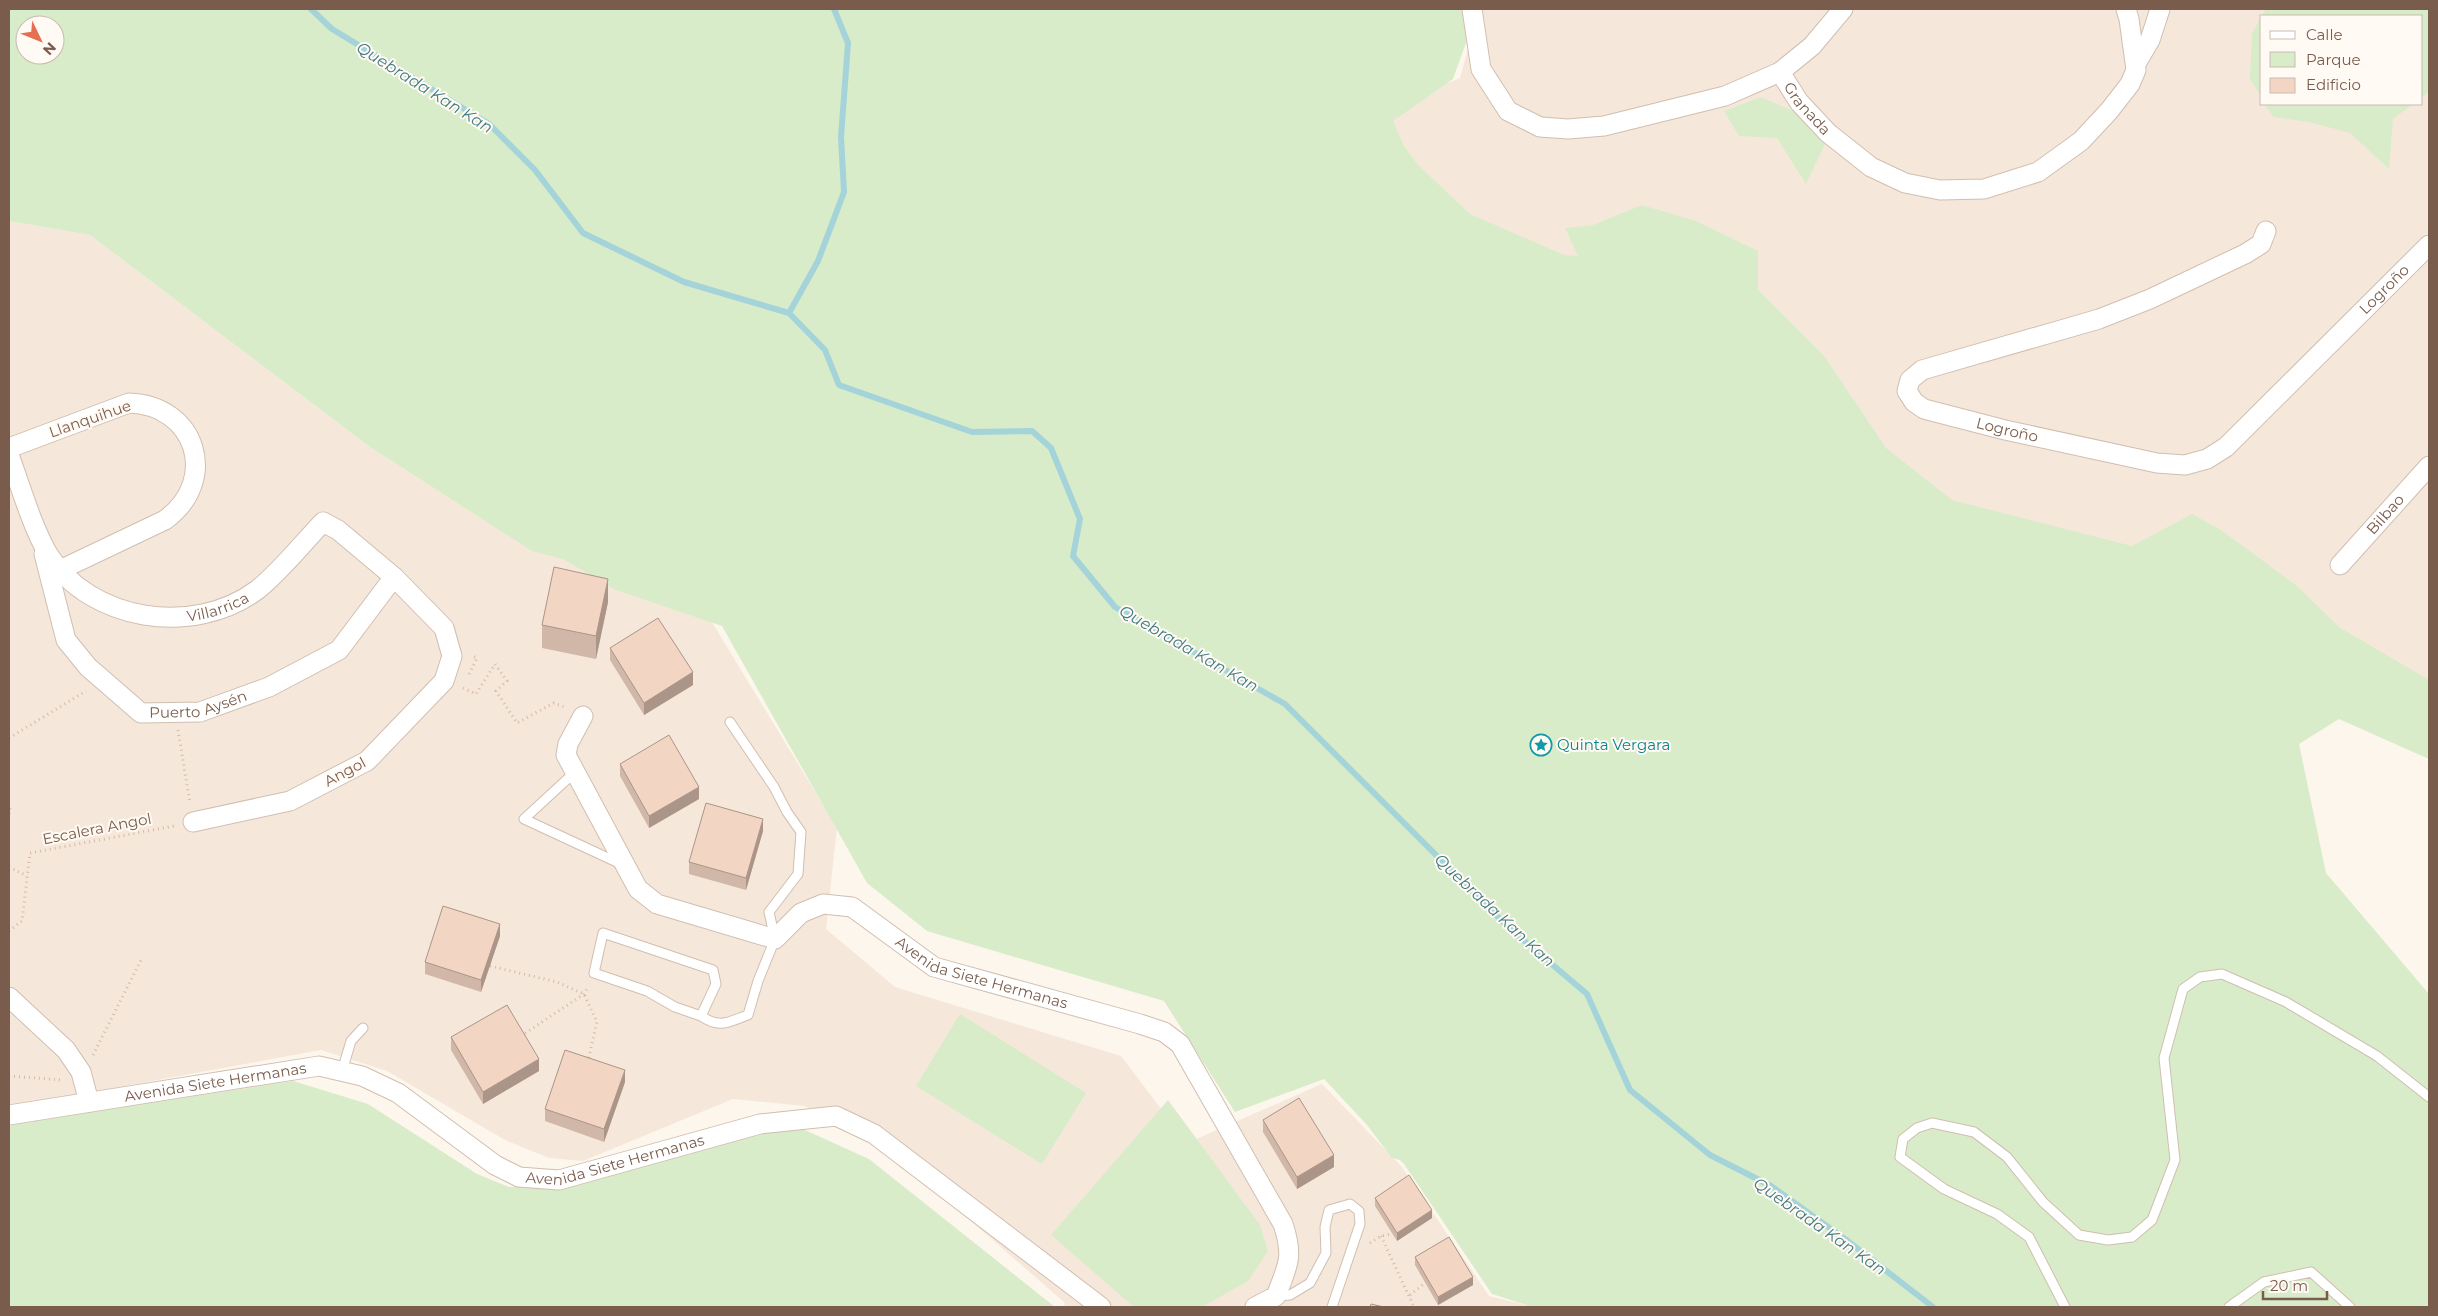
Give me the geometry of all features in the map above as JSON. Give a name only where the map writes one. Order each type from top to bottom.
[{"type":"street","name":"Granada","points":[[1472,9],[1482,69],[1508,111],[1540,127],[1568,129],[1604,126],[1623,122],[1724,96],[1780,72],[1799,102],[1828,134],[1871,167],[1905,183],[1940,190],[1984,189],[2038,172],[2081,141],[2130,84],[2137,62],[2150,40],[2160,9]]},
{"type":"street","points":[[1780,72],[1812,46],[1843,9]]},
{"type":"street","points":[[2126,9],[2137,62]]},
{"type":"street","name":"Logroño","points":[[2266,232],[2261,244],[2245,254],[2150,299],[2100,319],[1922,370],[1910,380],[1907,391],[1914,402],[1938,414],[2157,463],[2185,465],[2207,458],[2226,447],[2429,244]]},
{"type":"street","name":"Llanquihue","points":[[9,448],[129,403],[142,403],[166,412],[176,420],[191,441],[196,466],[194,479],[190,491],[175,512],[164,520],[60,570]]},
{"type":"street","name":"Villarrica","points":[[9,455],[39,534],[60,570],[80,588],[109,605],[148,616],[188,616],[226,607],[258,589],[323,522],[338,530],[394,577],[444,628],[452,656]]},
{"type":"street","name":"Bilbao","points":[[2340,565],[2429,466]]},
{"type":"street","name":"Puerto Aysén","points":[[39,534],[66,640],[88,667],[141,713],[200,712],[269,687],[339,650],[394,577]]},
{"type":"street","name":"Angol","points":[[193,822],[290,801],[367,761],[444,681],[452,656]]},
{"type":"street","points":[[583,716],[568,744],[566,755],[638,889],[658,904],[776,939]]},
{"type":"street","name":"Avenida Siete Hermanas","points":[[776,939],[801,913],[823,904],[852,906],[934,968],[1164,1032],[1180,1044],[1283,1224],[1290,1244],[1289,1262],[1276,1296]]},
{"type":"street","points":[[9,996],[66,1050],[80,1072],[89,1102]]},
{"type":"street","name":"Avenida Siete Hermanas","points":[[9,1115],[319,1066],[362,1076],[398,1092],[495,1165],[519,1177],[559,1180],[760,1124],[836,1116],[874,1134],[1101,1307]]},
{"type":"street","points":[[1255,1307],[1276,1296]]},
{"type":"lane","points":[[701,1016],[716,984],[713,970],[603,933],[594,973],[647,991],[712,1023],[723,1024],[748,1015],[758,981],[776,939],[769,912],[798,874],[801,832],[787,812],[774,787],[730,722]]},
{"type":"lane","points":[[575,772],[524,819],[626,866]]},
{"type":"lane","points":[[2065,1307],[2029,1236],[1997,1214],[1944,1189],[1900,1157],[1903,1139],[1917,1128],[1932,1123],[1974,1132],[2008,1157],[2043,1202],[2079,1235],[2108,1240],[2132,1237],[2152,1220],[2174,1160],[2164,1058],[2183,989],[2200,977],[2222,974],[2286,1002],[2377,1056],[2429,1097]]},
{"type":"lane","points":[[342,1071],[351,1041],[363,1028]]},
{"type":"lane","points":[[1276,1296],[1290,1295],[1310,1283],[1326,1253],[1324,1227],[1329,1210],[1350,1204],[1359,1211],[1360,1224],[1332,1307]]},
{"type":"lane","points":[[2229,1307],[2264,1282],[2310,1272],[2350,1307]]},
{"type":"path","points":[[452,656],[463,651],[477,658],[462,689],[476,694],[495,664],[508,681],[496,691],[517,723],[554,703],[583,716]]},
{"type":"path","points":[[9,738],[104,680]]},
{"type":"path","points":[[175,712],[193,822]]},
{"type":"path","points":[[9,814],[10,808]]},
{"type":"path","name":"Escalera Angol","points":[[9,931],[22,921],[30,853],[193,822]]},
{"type":"path","points":[[9,867],[27,876]]},
{"type":"path","points":[[9,1076],[83,1082],[97,1046],[142,958]]},
{"type":"path","points":[[490,966],[557,982],[584,994],[597,1022],[586,1069]]},
{"type":"path","points":[[519,1037],[584,994],[594,973]]},
{"type":"path","points":[[1381,1236],[1414,1307]]},
{"type":"path","points":[[1410,1295],[1425,1283]]},
{"type":"shaded area","points":[[1479,9],[2429,9],[2429,691],[1865,489],[1561,267],[1463,223],[1370,115],[1460,78]]},
{"type":"shaded area","points":[[9,221],[90,235],[370,447],[492,525],[701,604],[837,828],[826,929],[895,987],[1121,1056],[1187,1143],[1322,1084],[1402,1167],[1489,1296],[1536,1307],[1064,1307],[1065,1303],[878,1140],[804,1106],[733,1099],[583,1161],[549,1158],[505,1140],[387,1071],[321,1050],[9,1107]]},
{"type":"green space","name":"Quinta Vergara","points":[[9,9],[1469,9],[1472,26],[1453,79],[1393,121],[1404,146],[1417,164],[1470,214],[1564,255],[1578,256],[1565,228],[1593,225],[1642,205],[1696,221],[1758,251],[1758,290],[1825,357],[1886,448],[1952,500],[2132,546],[2192,514],[2221,530],[2297,586],[2339,627],[2429,680],[2429,759],[2339,719],[2299,744],[2326,873],[2429,994],[2429,1307],[1533,1307],[1492,1294],[1404,1164],[1400,1160],[1392,1158],[1367,1125],[1324,1079],[1235,1112],[1164,1001],[927,931],[867,883],[722,626],[616,590],[563,559],[532,551],[370,447],[90,235],[9,221]]},
{"type":"green space","points":[[2266,9],[2429,10],[2429,92],[2423,96],[2423,15],[2262,15]]},
{"type":"green space","points":[[2260,19],[2260,95],[2250,79],[2252,33]]},
{"type":"green space","points":[[1761,97],[1793,111],[1825,144],[1806,184],[1777,138],[1739,136],[1724,111]]},
{"type":"green space","points":[[2266,105],[2412,105],[2393,119],[2389,169],[2350,133],[2309,122],[2273,117]]},
{"type":"green space","points":[[960,1014],[1086,1093],[1042,1164],[916,1086]]},
{"type":"green space","points":[[293,1081],[368,1104],[477,1174],[509,1187],[554,1185],[796,1126],[869,1159],[1055,1307],[9,1307],[9,1125]]},
{"type":"green space","points":[[1168,1100],[1260,1225],[1268,1251],[1248,1281],[1202,1307],[1134,1307],[1051,1235]]},
{"type":"building","points":[[554,567],[608,579],[596,636],[542,625]]},
{"type":"building","points":[[658,618],[693,672],[644,703],[610,648]]},
{"type":"building","points":[[669,735],[699,787],[649,816],[620,764]]},
{"type":"building","points":[[706,803],[763,819],[746,878],[689,862]]},
{"type":"building","points":[[443,906],[500,924],[481,980],[425,962]]},
{"type":"building","points":[[507,1005],[539,1059],[483,1092],[451,1037]]},
{"type":"building","points":[[565,1050],[625,1070],[604,1129],[545,1109]]},
{"type":"building","points":[[1299,1098],[1334,1155],[1297,1177],[1263,1120]]},
{"type":"building","points":[[1409,1175],[1432,1210],[1397,1233],[1375,1198]]},
{"type":"building","points":[[1449,1237],[1473,1277],[1438,1297],[1415,1257]]},
{"type":"building","points":[[1371,1304],[1384,1307],[1370,1307]]},
{"type":"waterway","name":"Quebrada Kan Kan","points":[[311,9],[332,29],[489,124],[535,170],[583,233],[684,282],[789,313],[825,350],[839,385],[972,432],[1032,431],[1051,448],[1080,519],[1073,556],[1115,607],[1285,704],[1508,927],[1587,994],[1630,1090],[1710,1155],[1771,1186],[1849,1242],[1933,1307]]},
{"type":"waterway","points":[[789,313],[818,261],[844,192],[841,137],[848,43],[834,9]]},
{"type":"place","name":"Quinta Vergara","points":[[1541,745]]}]
